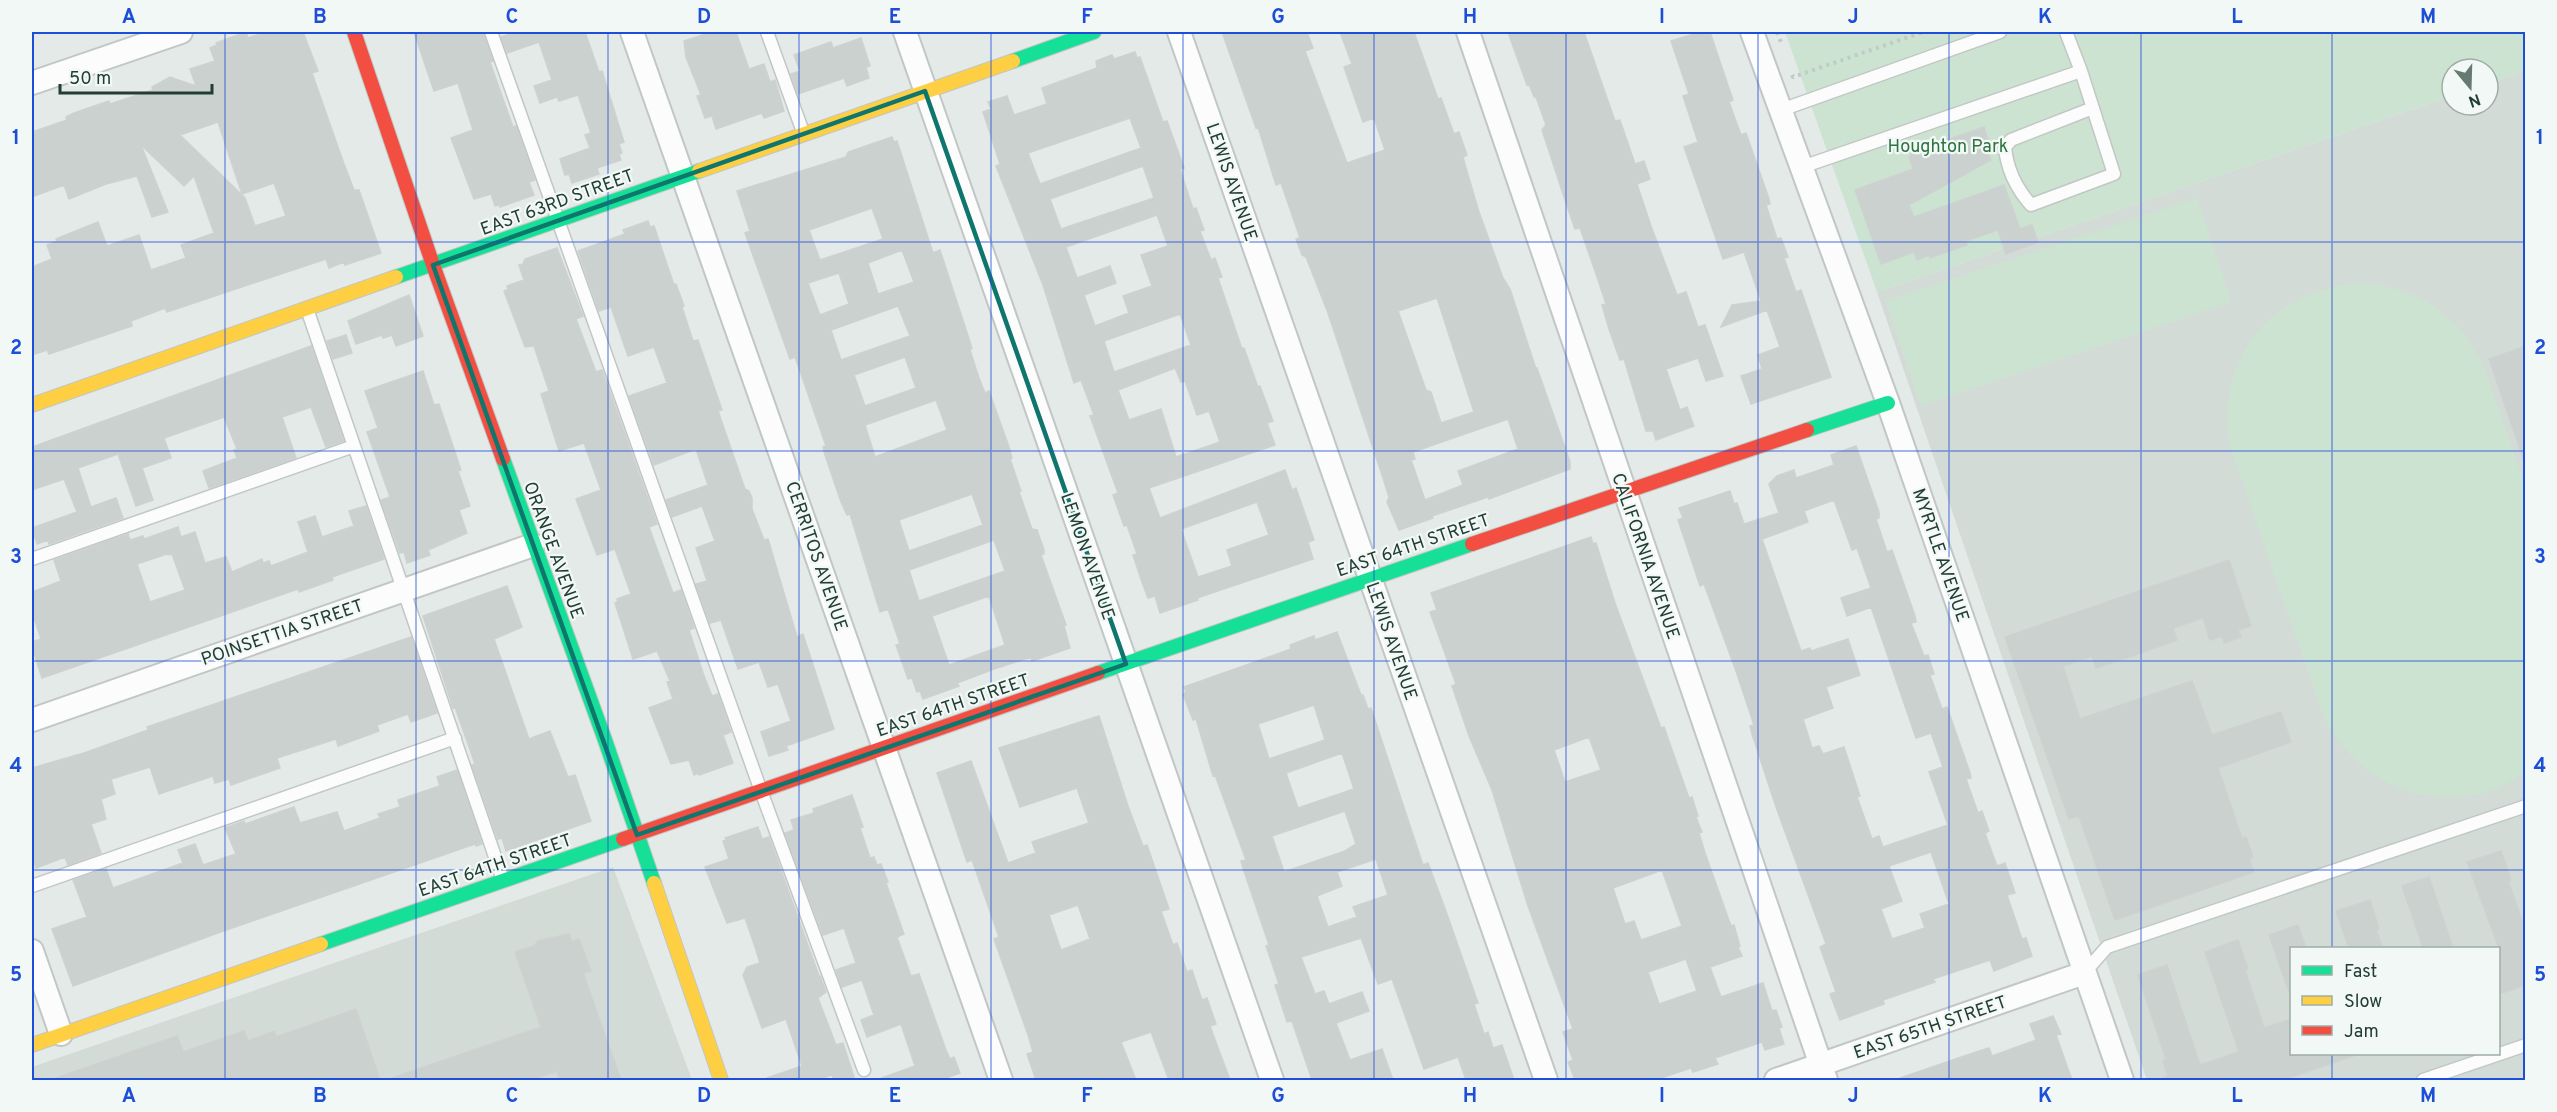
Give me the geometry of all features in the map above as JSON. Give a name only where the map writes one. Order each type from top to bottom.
[{"type":"street","points":[[32,83],[181,32]]},
{"type":"street","name":"ORANGE AVENUE","points":[[354,32],[433,265],[637,835],[721,1080]]},
{"type":"street","name":"CERRITOS AVENUE","points":[[632,32],[1001,1080]]},
{"type":"street","name":"LEMON AVENUE","points":[[904,32],[1272,1080]]},
{"type":"street","name":"EAST 63RD STREET","points":[[32,405],[925,91],[1042,45],[1095,32]]},
{"type":"street","name":"LEWIS AVENUE","points":[[1179,32],[1546,1080]]},
{"type":"street","name":"CALIFORNIA AVENUE","points":[[1468,32],[1824,1073]]},
{"type":"street","name":"MYRTLE AVENUE","points":[[1752,32],[1888,403],[2122,1080]]},
{"type":"street","name":"EAST 64TH STREET","points":[[32,1045],[1370,578],[1888,403]]},
{"type":"street","name":"POINSETTIA STREET","points":[[32,720],[533,545]]},
{"type":"street","points":[[32,951],[61,1034]]},
{"type":"street","name":"EAST 65TH STREET","points":[[1776,1080],[1824,1073],[2084,973]]},
{"type":"lane","points":[[490,32],[761,791],[864,1070]]},
{"type":"lane","points":[[767,32],[803,134]]},
{"type":"lane","points":[[1781,110],[2000,32]]},
{"type":"lane","points":[[2066,32],[2081,71],[2093,108],[2114,174],[2031,205],[2019,191],[2006,159],[2005,147],[2011,140],[2093,108]]},
{"type":"lane","points":[[1802,167],[2081,71]]},
{"type":"lane","points":[[307,309],[504,881]]},
{"type":"lane","points":[[32,559],[354,446]]},
{"type":"lane","points":[[32,885],[455,738]]},
{"type":"lane","points":[[2084,973],[2107,947],[2359,860],[2526,806]]},
{"type":"lane","points":[[2500,1054],[2526,1045]]},
{"type":"lane","points":[[2423,1080],[2497,1055]]},
{"type":"path","points":[[1777,32],[1783,50]]},
{"type":"path","points":[[1790,68],[1793,77],[1923,32]]},
{"type":"highlighted area","points":[[925,91],[1126,664],[637,835],[433,265]]},
{"type":"shaded area","points":[[2525,71],[2525,1080],[2147,1080],[1877,292],[2440,100],[2440,117],[2500,117],[2500,80]]},
{"type":"shaded area","points":[[613,867],[692,1080],[32,1080],[32,1067]]},
{"type":"green space","name":"Houghton Park","points":[[1785,32],[2525,32],[2525,71],[2500,80],[2500,57],[2440,57],[2440,100],[1877,292]]},
{"type":"green space","points":[[2197,198],[2231,302],[1921,406],[1886,301]]},
{"type":"green space","points":[[2361,283],[2381,284],[2420,298],[2434,306],[2461,330],[2482,362],[2525,485],[2525,772],[2497,788],[2469,796],[2440,797],[2411,792],[2384,781],[2360,764],[2339,742],[2323,715],[2229,443],[2228,411],[2232,381],[2242,355],[2257,332],[2277,313],[2301,299],[2329,288]]},
{"type":"building","points":[[246,32],[248,38],[266,32],[303,32],[318,71],[312,73],[344,164],[354,190],[359,190],[381,253],[329,268],[326,259],[167,312],[165,308],[131,321],[132,326],[49,354],[47,350],[32,355],[32,267],[52,259],[47,245],[98,222],[107,246],[139,235],[151,270],[186,258],[181,245],[214,233],[194,176],[184,186],[141,145],[168,212],[152,217],[137,176],[106,184],[69,199],[64,185],[32,197],[32,132],[67,120],[66,117],[74,113],[153,90],[152,87],[170,77],[196,86],[190,69],[215,61],[210,48],[217,45],[216,43]],"holes":[[[218,122],[242,194],[274,183],[286,216],[255,226],[245,198],[180,135]]]},
{"type":"building","points":[[414,32],[483,32],[493,61],[490,62],[503,99],[513,127],[516,126],[535,180],[529,182],[534,195],[500,207],[500,205],[495,206],[491,194],[474,199],[451,138],[473,130],[458,83],[434,91]]},
{"type":"building","points":[[516,32],[585,32],[599,72],[602,71],[624,142],[619,144],[622,153],[619,154],[621,160],[597,168],[599,174],[572,183],[569,174],[565,175],[560,159],[590,148],[585,135],[591,133],[578,95],[559,101],[557,97],[540,103],[534,86],[552,80],[539,42],[507,53],[501,37]]},
{"type":"building","points":[[712,32],[736,32],[749,69],[764,64],[770,82],[775,80],[784,111],[764,118],[762,113],[716,129],[712,116],[705,118],[697,96],[701,95],[686,57],[684,41]]},
{"type":"building","points":[[1222,32],[1307,32],[1313,48],[1305,51],[1347,163],[1385,150],[1374,118],[1363,122],[1344,67],[1352,64],[1340,32],[1414,32],[1438,99],[1441,98],[1454,134],[1459,132],[1467,155],[1463,157],[1479,212],[1503,278],[1510,289],[1570,462],[1570,469],[1489,499],[1488,497],[1432,516],[1433,518],[1399,530],[1387,502],[1389,497],[1328,313],[1306,257],[1302,255],[1296,239],[1300,238],[1281,183],[1276,185],[1258,127],[1256,128]],"holes":[[[1437,298],[1474,412],[1441,423],[1431,392],[1426,390],[1398,311]],[[1508,419],[1518,449],[1458,471],[1463,485],[1425,500],[1411,460],[1415,459],[1413,452]]]},
{"type":"building","points":[[1519,32],[1584,32],[1615,121],[1620,120],[1635,164],[1644,161],[1650,179],[1637,184],[1651,226],[1677,295],[1686,292],[1698,327],[1705,325],[1723,376],[1706,381],[1698,358],[1666,369],[1680,410],[1687,407],[1694,426],[1656,440],[1653,431],[1646,431],[1624,359],[1620,360],[1609,329],[1602,305],[1606,304],[1595,271],[1580,228],[1575,229],[1542,130],[1546,125],[1536,97],[1529,84],[1527,85],[1509,35]]},
{"type":"building","points":[[1693,32],[1710,32],[1733,100],[1729,102],[1741,135],[1746,133],[1769,199],[1770,204],[1766,205],[1777,239],[1781,238],[1788,257],[1784,258],[1796,292],[1801,290],[1831,377],[1751,404],[1741,376],[1762,369],[1758,355],[1780,347],[1767,310],[1721,327],[1732,305],[1761,301],[1744,252],[1723,259],[1684,147],[1698,142],[1683,96],[1689,94],[1671,41],[1694,34]]},
{"type":"building","points":[[861,38],[870,66],[866,67],[869,78],[847,86],[844,78],[798,94],[791,74],[800,71],[794,55],[831,42],[833,48]]},
{"type":"building","points":[[1135,52],[1137,58],[1140,57],[1163,122],[1167,121],[1184,168],[1180,169],[1193,209],[1196,208],[1204,230],[1200,231],[1211,260],[1215,258],[1222,277],[1218,278],[1242,349],[1244,348],[1273,421],[1267,423],[1275,445],[1149,488],[1160,518],[1285,470],[1292,490],[1296,488],[1314,540],[1308,542],[1313,559],[1197,598],[1198,600],[1160,613],[1155,596],[1148,598],[1142,582],[1133,555],[1137,554],[1113,495],[1118,493],[1090,416],[1094,415],[1081,380],[1074,383],[1043,285],[996,166],[1000,164],[983,112],[991,109],[988,102],[1007,96],[1014,115],[1047,104],[1042,88],[1097,68],[1096,61],[1112,55],[1114,59]],"holes":[[[1130,118],[1141,148],[1040,184],[1028,153]],[[1143,166],[1154,198],[1061,229],[1050,199]],[[1157,215],[1168,246],[1141,255],[1152,286],[1123,296],[1129,313],[1095,326],[1084,295],[1116,283],[1110,266],[1077,278],[1066,247]],[[1180,314],[1191,345],[1114,372],[1104,341]],[[1175,368],[1181,382],[1185,381],[1197,415],[1209,411],[1220,442],[1176,457],[1161,409],[1129,420],[1118,390]],[[1257,502],[1269,535],[1227,550],[1232,566],[1198,577],[1181,529]]]},
{"type":"building","points":[[1984,127],[1992,152],[1988,153],[1991,160],[1909,205],[1914,217],[2004,185],[2020,229],[2032,225],[2038,242],[2006,254],[1998,230],[1966,241],[1967,245],[1930,258],[1929,255],[1917,260],[1914,252],[1881,264],[1855,190],[1913,169],[1910,153]]},
{"type":"building","points":[[892,137],[894,142],[897,141],[933,253],[940,250],[972,348],[970,350],[979,378],[985,393],[989,391],[1009,447],[1012,458],[1010,459],[1021,491],[1019,492],[1032,529],[1037,530],[1044,550],[1044,554],[1041,555],[1066,625],[1064,626],[1070,648],[1032,661],[1031,657],[994,669],[957,683],[959,686],[923,699],[920,691],[917,692],[912,678],[908,679],[896,645],[900,644],[888,609],[880,612],[850,514],[847,515],[841,502],[825,455],[823,447],[826,446],[800,371],[795,357],[790,359],[745,233],[750,231],[737,191],[846,157],[848,152]],"holes":[[[872,208],[883,239],[820,260],[809,230]],[[902,250],[914,282],[878,294],[868,263]],[[839,273],[849,304],[820,315],[808,283]],[[898,306],[910,336],[841,360],[831,330]],[[905,357],[916,388],[865,406],[854,375]],[[936,400],[947,430],[875,457],[865,425]],[[972,494],[983,525],[909,551],[899,520]],[[994,540],[1005,571],[919,601],[909,570]],[[989,596],[1005,645],[949,665],[932,616]]]},
{"type":"building","points":[[648,221],[650,227],[654,226],[674,285],[676,284],[693,341],[698,340],[722,410],[718,411],[745,489],[749,491],[752,498],[752,509],[764,540],[768,539],[797,637],[803,634],[834,729],[786,746],[788,750],[769,756],[761,732],[791,721],[778,684],[768,687],[759,662],[738,669],[721,620],[710,623],[696,584],[707,581],[696,548],[715,541],[702,506],[672,517],[666,500],[708,485],[696,449],[654,465],[629,396],[667,383],[654,347],[628,356],[611,307],[599,311],[578,251],[625,234],[623,230]]},
{"type":"building","points":[[557,248],[583,316],[576,319],[596,372],[602,370],[657,524],[649,527],[673,593],[681,590],[694,628],[689,630],[703,673],[712,696],[718,694],[731,732],[723,735],[733,763],[699,775],[698,773],[694,775],[689,760],[671,764],[649,708],[673,699],[667,682],[670,681],[657,651],[633,659],[615,603],[617,599],[631,594],[615,549],[597,555],[576,499],[601,490],[584,443],[559,451],[541,394],[549,391],[534,346],[525,347],[504,291],[508,289],[507,286],[524,280],[519,265],[523,264],[525,259]]},
{"type":"building","points":[[409,295],[423,336],[396,346],[392,335],[383,338],[382,335],[356,344],[348,321]]},
{"type":"building","points":[[346,335],[352,353],[333,359],[327,341]]},
{"type":"building","points":[[311,346],[344,441],[326,447],[311,407],[282,417],[296,458],[209,488],[203,471],[237,458],[234,450],[237,449],[224,417],[164,438],[171,458],[142,468],[153,500],[136,506],[118,454],[78,468],[91,507],[116,498],[123,518],[49,544],[48,540],[37,544],[32,528],[77,512],[64,479],[32,490],[32,447]]},
{"type":"building","points":[[2526,346],[2526,457],[2523,458],[2489,359]]},
{"type":"building","points":[[423,371],[434,405],[439,404],[461,470],[458,471],[470,506],[459,510],[467,533],[428,550],[430,555],[407,563],[404,552],[400,553],[381,500],[390,497],[367,432],[378,428],[365,391]]},
{"type":"building","points":[[1856,446],[1879,512],[1879,518],[1876,519],[1887,552],[1892,550],[1915,616],[1916,622],[1911,623],[1924,656],[1928,655],[1934,674],[1930,675],[1942,709],[1947,707],[1970,773],[1971,778],[1966,779],[1978,813],[1982,811],[1989,831],[1985,833],[1997,866],[2005,863],[2015,893],[2007,895],[2022,939],[2026,938],[2032,956],[1994,971],[1990,960],[1933,979],[1935,982],[1883,1000],[1884,1004],[1840,1020],[1830,994],[1836,992],[1820,947],[1826,944],[1776,807],[1752,734],[1750,726],[1754,725],[1736,671],[1704,584],[1700,586],[1678,520],[1683,518],[1679,508],[1730,491],[1744,524],[1779,513],[1769,484],[1777,476],[1794,470],[1796,478],[1834,465],[1831,455]],"holes":[[[1834,500],[1852,550],[1857,548],[1871,588],[1841,598],[1847,616],[1871,607],[1916,738],[1931,733],[1943,767],[1929,772],[1948,825],[1883,847],[1879,836],[1872,839],[1857,797],[1860,796],[1844,747],[1823,754],[1819,746],[1812,748],[1803,719],[1833,708],[1826,687],[1860,675],[1848,639],[1811,651],[1810,648],[1801,651],[1762,539],[1808,522],[1804,511]],[[1931,852],[1949,904],[1920,914],[1925,928],[1892,939],[1881,909],[1902,901],[1889,866]]]},
{"type":"building","points":[[366,506],[384,559],[332,577],[333,580],[299,592],[298,589],[42,678],[32,647],[32,642],[41,639],[32,612],[32,592],[61,581],[54,560],[128,534],[130,540],[143,536],[144,539],[178,527],[181,537],[195,532],[205,563],[226,557],[232,572],[262,559],[263,563],[269,561],[271,566],[308,552],[298,522],[315,516],[322,537],[354,526],[349,511]],"holes":[[[172,554],[185,590],[150,602],[137,564]]]},
{"type":"building","points":[[1591,537],[1593,544],[1596,543],[1615,603],[1661,728],[1664,727],[1689,798],[1692,797],[1702,832],[1699,833],[1705,853],[1740,946],[1738,947],[1742,956],[1710,967],[1721,997],[1763,983],[1772,1011],[1776,1010],[1782,1027],[1779,1028],[1784,1044],[1765,1050],[1762,1042],[1715,1058],[1718,1064],[1693,1072],[1691,1068],[1655,1080],[1575,1080],[1568,1062],[1573,1060],[1563,1032],[1573,1029],[1528,906],[1492,790],[1469,736],[1452,686],[1456,684],[1430,612],[1437,610],[1431,593]],"holes":[[[1589,737],[1601,770],[1565,782],[1554,750]],[[1662,870],[1682,926],[1641,940],[1634,921],[1625,924],[1613,888]],[[1686,959],[1697,991],[1659,1004],[1648,972]]]},
{"type":"building","points":[[2229,560],[2251,626],[2238,630],[2241,637],[2224,643],[2222,636],[2210,640],[2203,618],[2173,628],[2177,640],[2135,655],[2096,668],[2092,656],[2063,666],[2080,719],[2192,681],[2212,735],[2281,712],[2291,742],[2218,768],[2242,838],[2246,837],[2253,857],[2249,858],[2254,872],[2115,920],[2079,816],[2069,819],[2005,637]]},
{"type":"building","points":[[507,586],[522,627],[494,639],[529,739],[550,731],[568,777],[575,775],[591,821],[506,851],[502,838],[498,839],[472,765],[475,764],[455,707],[453,708],[423,616]]},
{"type":"building","points":[[1337,632],[1361,695],[1368,709],[1371,708],[1423,865],[1428,863],[1447,914],[1478,1003],[1474,1004],[1484,1034],[1488,1032],[1493,1048],[1502,1045],[1514,1080],[1466,1080],[1458,1057],[1424,1069],[1392,979],[1378,984],[1361,938],[1301,957],[1315,994],[1324,991],[1329,1004],[1362,992],[1369,1011],[1336,1023],[1350,1060],[1382,1049],[1393,1080],[1312,1080],[1292,1021],[1287,1022],[1275,985],[1279,984],[1266,946],[1269,945],[1241,861],[1246,860],[1215,775],[1213,776],[1196,719],[1193,720],[1183,694],[1186,692],[1184,687],[1291,649],[1290,645],[1314,636],[1315,640]],"holes":[[[1314,705],[1325,740],[1269,759],[1258,724]],[[1342,753],[1354,789],[1298,808],[1286,773]],[[1345,811],[1356,844],[1345,851],[1284,872],[1272,836]],[[1376,859],[1388,895],[1353,907],[1357,917],[1328,927],[1317,896],[1342,886],[1337,872]]]},
{"type":"building","points":[[411,637],[437,713],[411,722],[408,714],[377,725],[379,731],[338,746],[336,739],[277,758],[280,768],[231,785],[229,779],[215,783],[213,776],[159,794],[150,767],[111,779],[115,794],[101,799],[106,819],[91,824],[101,853],[68,865],[65,857],[36,868],[32,857],[32,768],[84,753],[148,730],[147,727]]},
{"type":"building","points":[[1099,716],[1128,806],[1143,846],[1147,845],[1169,909],[1161,911],[1173,945],[1177,943],[1187,972],[1192,970],[1202,1000],[1207,998],[1216,1024],[1210,1026],[1230,1080],[1169,1080],[1151,1032],[1121,1042],[1136,1080],[1036,1080],[1027,1054],[1033,1052],[1028,1035],[994,939],[999,937],[972,860],[967,862],[937,773],[971,761],[1008,863],[1036,853],[1032,842],[1089,823],[1077,788],[1020,807],[999,748]],"holes":[[[1078,905],[1090,939],[1061,950],[1049,915]]]},
{"type":"building","points":[[457,770],[482,844],[476,846],[475,844],[215,934],[73,986],[52,929],[87,917],[73,880],[106,869],[113,888],[183,863],[178,850],[195,844],[203,865],[236,854],[225,828],[244,821],[245,824],[294,807],[300,823],[337,812],[344,831],[380,818],[378,814],[400,807],[398,800],[440,786],[437,777]]},
{"type":"building","points":[[852,795],[870,858],[874,857],[877,865],[881,864],[888,882],[886,883],[904,934],[897,937],[911,976],[919,974],[946,1050],[950,1059],[954,1057],[960,1073],[940,1080],[883,1080],[882,1078],[915,1066],[901,1024],[867,1037],[861,1020],[874,1015],[862,980],[842,987],[836,970],[856,963],[844,928],[823,935],[785,833],[794,830],[791,820],[814,813],[813,809]]},
{"type":"building","points":[[758,827],[762,839],[769,837],[826,992],[818,998],[836,1045],[843,1043],[855,1080],[834,1080],[832,1075],[817,1080],[768,1080],[767,1078],[802,1066],[786,1019],[762,1028],[743,975],[747,967],[760,963],[745,918],[727,923],[705,867],[729,859],[723,841],[726,840],[725,838]]},
{"type":"building","points":[[2501,851],[2511,880],[2508,881],[2526,931],[2526,985],[2500,994],[2500,947],[2467,862]]},
{"type":"building","points":[[2429,877],[2453,947],[2423,947],[2402,886]]},
{"type":"building","points":[[2370,900],[2379,929],[2376,930],[2383,947],[2349,947],[2336,911]]},
{"type":"building","points":[[2298,925],[2306,947],[2290,947],[2290,992],[2289,992],[2269,935]]},
{"type":"building","points":[[569,934],[572,942],[579,939],[591,971],[583,973],[621,1080],[560,1080],[557,1071],[531,1080],[393,1080],[392,1078],[541,1027],[515,952],[534,946],[538,941]]},
{"type":"building","points":[[2238,940],[2264,1028],[2290,1020],[2290,1055],[2353,1056],[2282,1080],[2164,1080],[2163,1078],[2168,1076],[2163,1061],[2166,1059],[2138,975],[2167,965],[2200,1065],[2239,1052],[2205,952]]},
{"type":"building","points":[[356,1009],[380,1080],[56,1080],[56,1078],[177,1036],[183,1052],[244,1031],[248,1041],[274,1031],[276,1037]]},
{"type":"building","points":[[2053,1016],[2061,1034],[2056,1035],[2072,1080],[1900,1080],[1900,1078],[1989,1048],[1992,1056],[2036,1040],[2030,1024]]},
{"type":"traffic: fast","points":[[1013,61],[1094,32]]},
{"type":"traffic: fast","points":[[396,277],[699,171]]},
{"type":"traffic: fast","points":[[1807,430],[1888,403]]},
{"type":"traffic: fast","points":[[503,459],[605,740],[654,883]]},
{"type":"traffic: fast","points":[[1098,673],[1472,544]]},
{"type":"traffic: fast","points":[[321,944],[623,839]]},
{"type":"traffic: slow","points":[[699,171],[1013,61]]},
{"type":"traffic: slow","points":[[32,405],[396,277]]},
{"type":"traffic: slow","points":[[654,883],[721,1080]]},
{"type":"traffic: slow","points":[[32,1045],[321,944]]},
{"type":"traffic: jam","points":[[354,32],[433,265],[503,459]]},
{"type":"traffic: jam","points":[[1472,544],[1807,430]]},
{"type":"traffic: jam","points":[[623,839],[1098,673]]}]
